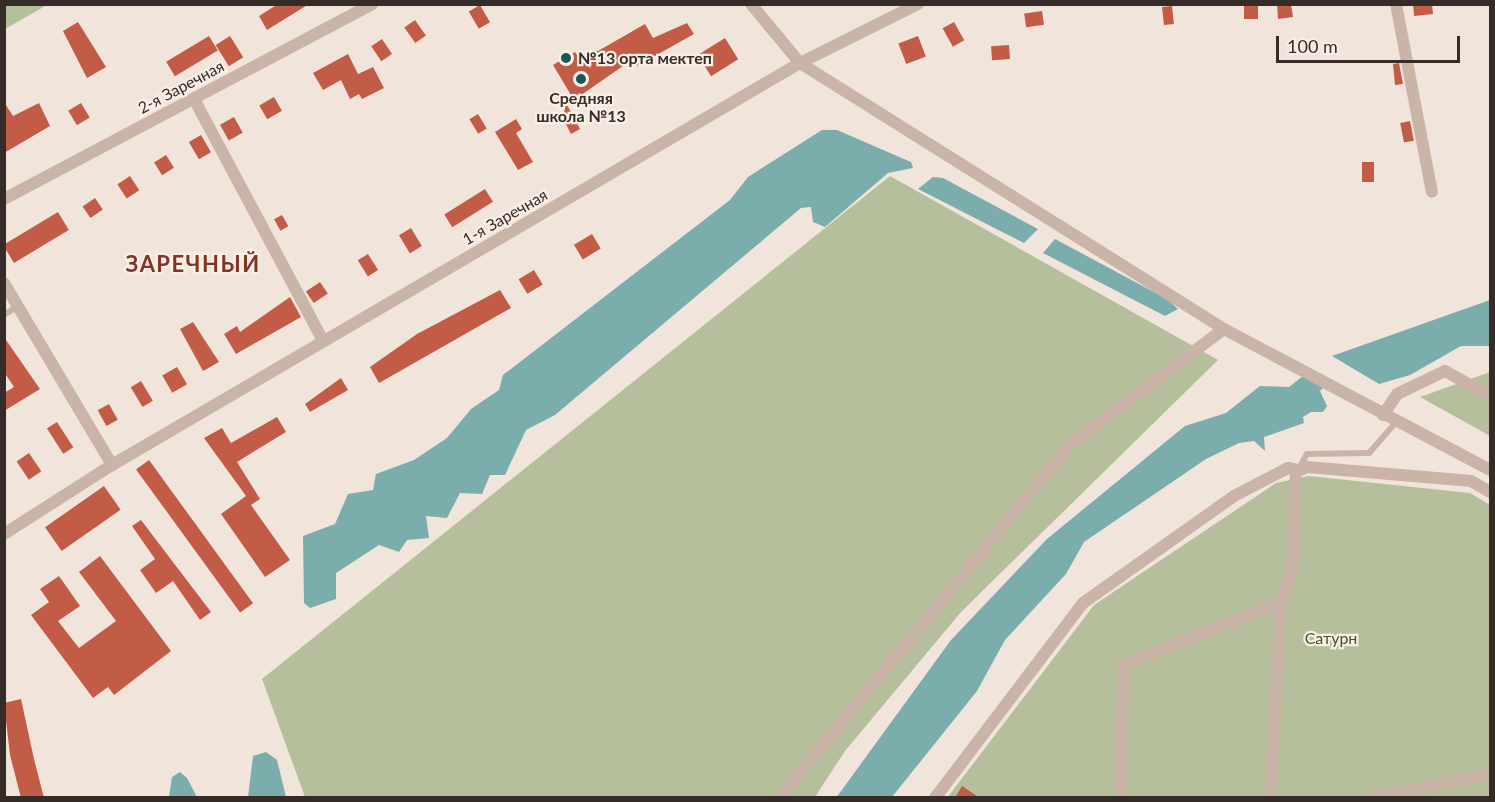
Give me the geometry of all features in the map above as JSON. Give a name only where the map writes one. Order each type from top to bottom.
[{"type":"street","name":"2-я Заречная","points":[[4,199],[373,4]]},
{"type":"street","points":[[752,4],[800,63],[1224,329],[1491,470]]},
{"type":"street","name":"1-я Заречная","points":[[4,534],[112,465],[800,63],[918,4]]},
{"type":"street","points":[[1396,4],[1432,192]]},
{"type":"street","points":[[194,99],[323,341]]},
{"type":"street","points":[[4,283],[112,465]]},
{"type":"street","points":[[779,798],[1072,443],[1224,329]]},
{"type":"street","points":[[1383,415],[1397,394],[1445,371],[1491,396]]},
{"type":"street","points":[[935,798],[1083,603],[1234,496],[1288,468],[1298,470],[1306,467],[1471,481],[1491,492]]},
{"type":"street","points":[[1270,798],[1281,602],[1292,574],[1298,470]]},
{"type":"street","points":[[1121,798],[1123,665],[1281,602]]},
{"type":"street","points":[[1368,798],[1491,775]]},
{"type":"lane","points":[[4,315],[18,306]]},
{"type":"lane","points":[[1298,470],[1307,454],[1369,453],[1397,421]]},
{"type":"green space","points":[[5,4],[47,4],[47,5],[5,29]]},
{"type":"green space","points":[[890,176],[1218,360],[961,612],[845,751],[815,797],[305,797],[262,679]]},
{"type":"green space","points":[[1490,372],[1490,436],[1420,397]]},
{"type":"green space","name":"Сатурн","points":[[1309,476],[1470,493],[1490,505],[1490,797],[947,798],[1094,605],[1276,483]]},
{"type":"water","points":[[822,130],[837,130],[911,162],[913,168],[888,173],[825,227],[813,222],[811,207],[801,208],[555,415],[526,430],[505,475],[490,475],[482,494],[460,493],[447,518],[426,516],[429,538],[407,540],[399,552],[379,545],[336,573],[336,599],[310,608],[304,603],[303,536],[335,524],[348,494],[373,490],[376,474],[414,460],[447,438],[471,409],[499,390],[503,375],[730,200],[748,177]]},
{"type":"water","points":[[933,177],[943,178],[1038,229],[1024,243],[918,189]]},
{"type":"water","points":[[1055,239],[1167,299],[1178,309],[1165,316],[1043,253]]},
{"type":"water","points":[[1490,300],[1490,346],[1461,346],[1410,375],[1379,384],[1332,356]]},
{"type":"water","points":[[1303,376],[1324,387],[1320,391],[1327,406],[1323,412],[1311,412],[1303,417],[1304,423],[1264,437],[1265,451],[1254,441],[1239,443],[1206,459],[1084,542],[1066,574],[1005,640],[977,691],[892,797],[836,798],[951,640],[1047,539],[1185,426],[1226,413],[1260,386],[1289,387]]},
{"type":"water","points":[[266,752],[277,760],[286,797],[248,797],[253,756]]},
{"type":"water","points":[[180,772],[187,778],[197,797],[169,797],[172,777]]},
{"type":"building","points":[[278,4],[309,4],[267,30],[259,16]]},
{"type":"building","points":[[1244,4],[1258,4],[1258,19],[1244,19]]},
{"type":"building","points":[[1277,4],[1291,4],[1293,17],[1278,19]]},
{"type":"building","points":[[1413,4],[1432,4],[1433,14],[1414,16]]},
{"type":"building","points":[[480,5],[490,22],[479,29],[469,12]]},
{"type":"building","points":[[1172,6],[1174,24],[1164,25],[1162,7]]},
{"type":"building","points":[[1042,11],[1044,25],[1026,27],[1024,14]]},
{"type":"building","points":[[415,20],[426,36],[415,43],[404,27]]},
{"type":"building","points":[[78,22],[106,67],[87,78],[63,31]]},
{"type":"building","points":[[954,22],[964,40],[953,47],[943,28]]},
{"type":"building","name":"Средняя школа №13","points":[[687,23],[694,34],[637,66],[633,59],[574,100],[553,65],[575,52],[579,59],[598,51],[645,24],[653,38]]},
{"type":"building","points":[[209,36],[218,51],[175,76],[166,62]]},
{"type":"building","points":[[230,36],[243,57],[229,66],[216,45]]},
{"type":"building","points":[[918,36],[926,57],[906,64],[898,44]]},
{"type":"building","points":[[725,38],[738,59],[711,76],[698,55]]},
{"type":"building","points":[[382,39],[392,54],[381,61],[371,46]]},
{"type":"building","points":[[1009,45],[1010,59],[992,60],[991,46]]},
{"type":"building","points":[[348,54],[358,74],[373,67],[384,88],[362,99],[359,94],[350,99],[341,80],[323,90],[313,73]]},
{"type":"building","points":[[1399,63],[1403,84],[1395,85],[1393,64]]},
{"type":"building","points":[[274,97],[282,111],[267,119],[259,106]]},
{"type":"building","points":[[4,102],[13,116],[39,103],[50,126],[4,153]]},
{"type":"building","points":[[81,103],[90,118],[77,125],[68,111]]},
{"type":"building","points":[[566,103],[580,129],[571,134],[563,118]]},
{"type":"building","points":[[478,114],[487,129],[478,134],[469,119]]},
{"type":"building","points":[[234,117],[243,133],[229,141],[220,125]]},
{"type":"building","points":[[516,119],[522,129],[516,133],[533,162],[518,170],[495,132]]},
{"type":"building","points":[[1410,121],[1414,141],[1404,143],[1400,123]]},
{"type":"building","points":[[201,135],[211,152],[199,159],[189,142]]},
{"type":"building","points":[[166,155],[174,168],[162,175],[154,162]]},
{"type":"building","points":[[1362,162],[1374,162],[1374,182],[1362,182]]},
{"type":"building","points":[[130,176],[139,190],[127,198],[117,184]]},
{"type":"building","points":[[485,189],[493,202],[452,227],[444,214]]},
{"type":"building","points":[[95,198],[103,210],[90,218],[83,206]]},
{"type":"building","points":[[58,212],[69,230],[14,263],[4,244]]},
{"type":"building","points":[[282,215],[288,226],[280,231],[274,219]]},
{"type":"building","points":[[411,228],[422,246],[410,253],[399,235]]},
{"type":"building","points":[[592,234],[601,249],[583,259],[574,245]]},
{"type":"building","points":[[368,254],[378,270],[368,276],[358,260]]},
{"type":"building","points":[[534,270],[543,285],[527,294],[519,279]]},
{"type":"building","points":[[320,282],[328,294],[314,303],[306,292]]},
{"type":"building","points":[[500,290],[511,308],[379,383],[370,367],[417,334]]},
{"type":"building","points":[[290,297],[301,317],[236,354],[224,334],[237,326],[240,332]]},
{"type":"building","points":[[193,322],[219,362],[203,371],[180,329]]},
{"type":"building","points":[[4,337],[40,389],[4,411],[4,393],[14,387],[4,372]]},
{"type":"building","points":[[177,367],[187,384],[172,393],[162,376]]},
{"type":"building","points":[[341,378],[348,390],[310,412],[305,404]]},
{"type":"building","points":[[141,381],[153,401],[143,407],[131,387]]},
{"type":"building","points":[[109,404],[118,420],[106,426],[98,410]]},
{"type":"building","points":[[277,417],[286,432],[237,462],[260,499],[251,505],[290,560],[265,577],[221,514],[246,496],[204,438],[222,428],[231,443]]},
{"type":"building","points":[[57,422],[73,447],[63,454],[47,429]]},
{"type":"building","points":[[29,453],[41,471],[29,480],[17,461]]},
{"type":"building","points":[[149,460],[253,603],[240,613],[136,469]]},
{"type":"building","points":[[104,486],[121,510],[62,551],[45,527]]},
{"type":"building","points":[[141,520],[211,612],[200,620],[173,581],[156,593],[140,570],[155,559],[132,526]]},
{"type":"building","points":[[100,556],[171,651],[114,695],[108,687],[93,698],[31,615],[49,602],[40,589],[59,576],[80,606],[58,621],[79,648],[116,621],[79,572]]},
{"type":"building","points":[[21,699],[44,798],[21,798],[10,755],[4,703]]},
{"type":"building","points":[[962,786],[980,798],[955,798]]},
{"type":"place","name":"№13 орта мектеп","points":[[566,58]]},
{"type":"place","name":"Средняя школа №13","points":[[581,79]]},
{"type":"district","name":"ЗАРЕЧНЫЙ","points":[[193,264]]}]
